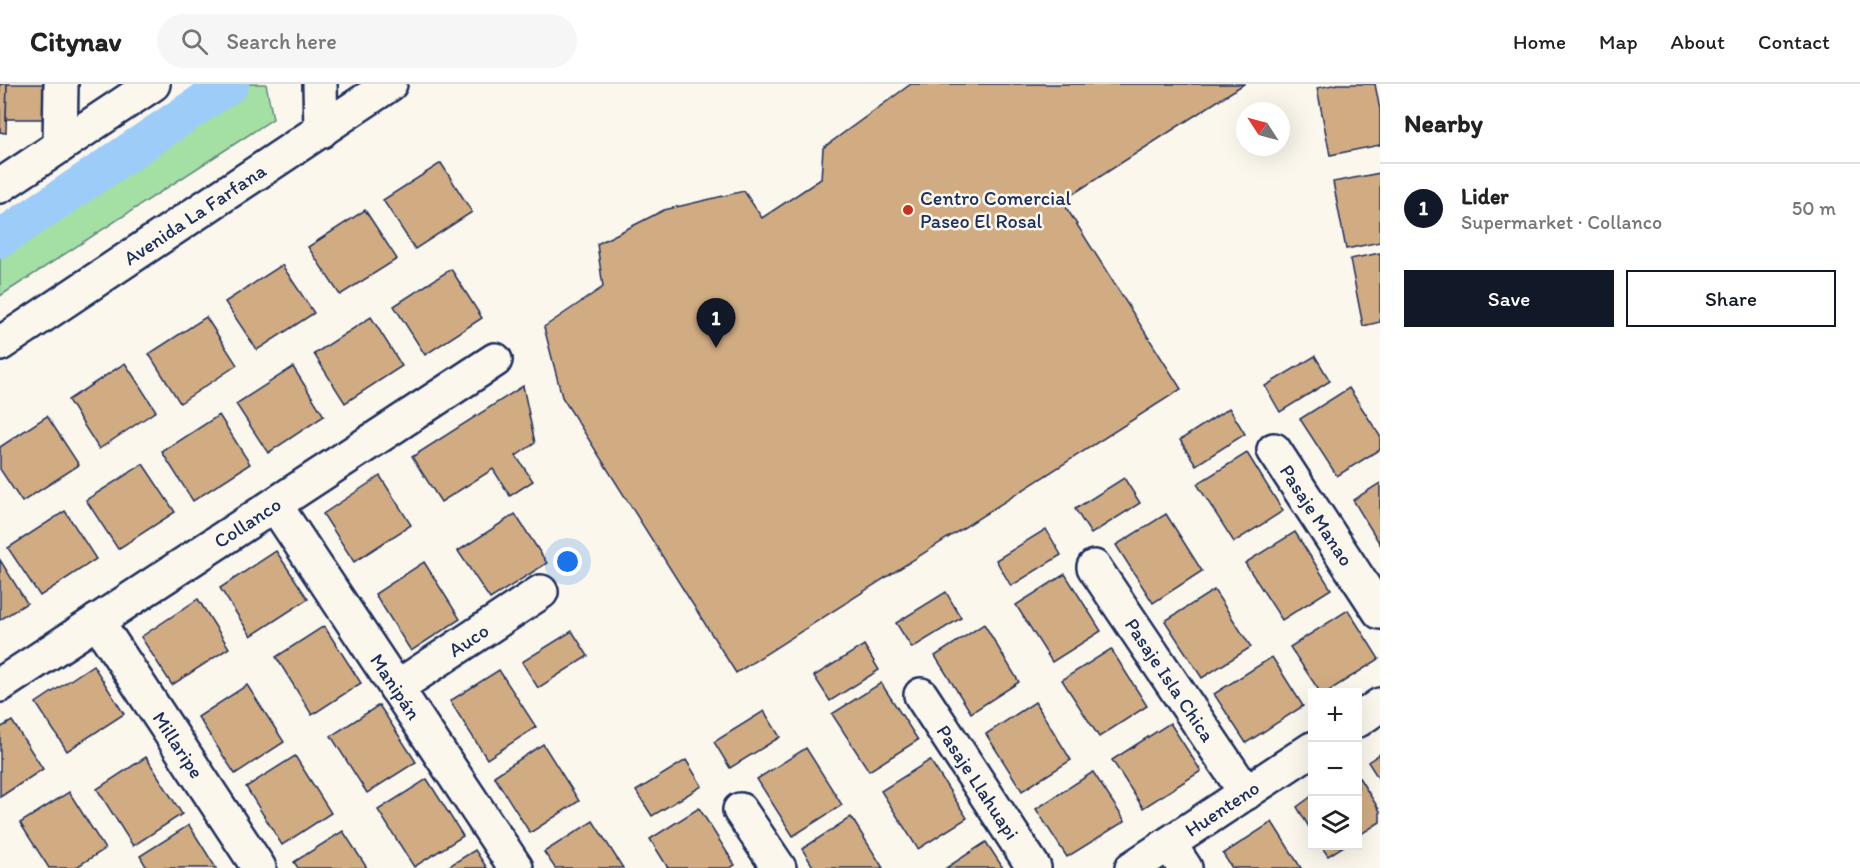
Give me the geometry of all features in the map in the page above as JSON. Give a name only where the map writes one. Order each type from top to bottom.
[{"type":"street","points":[[60,146],[61,84]]},
{"type":"street","points":[[0,186],[153,84]]},
{"type":"street","points":[[320,84],[321,130]]},
{"type":"street","name":"Avenida La Farfana","points":[[0,344],[390,84]]},
{"type":"street","name":"Collanco","points":[[0,685],[495,360]]},
{"type":"street","name":"Pasaje Manao","points":[[1275,450],[1380,612]]},
{"type":"street","name":"Manipán","points":[[274,505],[516,868]]},
{"type":"street","name":"Pasaje Isla Chica","points":[[1094,567],[1246,794]]},
{"type":"street","name":"Auco","points":[[396,688],[541,592]]},
{"type":"street","name":"Millaripe","points":[[97,621],[259,868]]},
{"type":"street","name":"Pasaje Llahuapi","points":[[921,695],[1034,868]]},
{"type":"street","points":[[1362,717],[1380,705]]},
{"type":"street","name":"Huenteno","points":[[1132,868],[1177,856],[1246,794],[1308,752]]},
{"type":"street","points":[[740,810],[778,868]]},
{"type":"green space","points":[[218,84],[266,84],[273,119],[0,296],[0,226]]},
{"type":"building","points":[[0,84],[7,84],[6,133],[0,132]]},
{"type":"building","points":[[7,84],[54,84],[54,119],[6,119]]},
{"type":"building","points":[[911,84],[1244,84],[1062,201],[1181,389],[736,673],[562,397],[544,327],[603,287],[597,244],[664,210],[744,191],[762,218],[821,179],[823,148]]},
{"type":"building","points":[[1338,84],[1375,84],[1380,110],[1380,145],[1330,155],[1317,88]]},
{"type":"building","points":[[441,163],[472,212],[415,249],[383,200]]},
{"type":"building","points":[[1380,173],[1380,242],[1346,249],[1333,182]]},
{"type":"building","points":[[365,210],[397,259],[340,295],[308,247]]},
{"type":"building","points":[[1380,253],[1380,322],[1363,326],[1350,259]]},
{"type":"building","points":[[282,265],[314,313],[257,350],[225,302]]},
{"type":"building","points":[[451,269],[482,318],[425,355],[394,306]]},
{"type":"building","points":[[206,317],[237,365],[180,403],[149,354]]},
{"type":"building","points":[[371,317],[402,366],[345,403],[314,354]]},
{"type":"building","points":[[1315,356],[1330,381],[1280,412],[1265,386]]},
{"type":"building","points":[[125,363],[156,411],[99,449],[68,400]]},
{"type":"building","points":[[293,367],[324,416],[268,453],[236,404]]},
{"type":"building","points":[[523,386],[535,443],[516,456],[533,481],[510,496],[493,469],[441,502],[412,457]]},
{"type":"building","points":[[1349,388],[1380,436],[1380,449],[1337,476],[1300,419]]},
{"type":"building","points":[[1229,408],[1245,434],[1196,465],[1180,440]]},
{"type":"building","points":[[219,415],[250,464],[193,501],[162,452]]},
{"type":"building","points":[[47,416],[79,465],[22,502],[0,469],[0,447]]},
{"type":"building","points":[[1247,453],[1283,511],[1234,542],[1197,484]]},
{"type":"building","points":[[143,464],[175,512],[118,549],[86,500]]},
{"type":"building","points":[[380,476],[411,525],[354,562],[323,514]]},
{"type":"building","points":[[1124,478],[1140,503],[1091,534],[1075,509]]},
{"type":"building","points":[[1380,483],[1380,544],[1353,500]]},
{"type":"building","points":[[65,511],[96,559],[40,596],[8,548]]},
{"type":"building","points":[[515,514],[547,563],[490,599],[458,551]]},
{"type":"building","points":[[1166,514],[1202,571],[1153,603],[1116,545]]},
{"type":"building","points":[[1046,529],[1061,555],[1011,586],[996,560]]},
{"type":"building","points":[[1295,532],[1331,589],[1282,620],[1245,563]]},
{"type":"building","points":[[276,551],[308,599],[251,636],[220,588]]},
{"type":"building","points":[[0,560],[27,603],[0,620]]},
{"type":"building","points":[[424,562],[460,619],[411,651],[375,594]]},
{"type":"building","points":[[1065,574],[1101,631],[1052,662],[1016,605]]},
{"type":"building","points":[[1214,590],[1251,647],[1202,678],[1165,621]]},
{"type":"building","points":[[946,592],[961,618],[912,648],[896,623]]},
{"type":"building","points":[[198,599],[229,648],[172,685],[141,637]]},
{"type":"building","points":[[1348,610],[1379,659],[1333,688],[1317,688],[1290,647]]},
{"type":"building","points":[[984,624],[1019,682],[971,713],[935,656]]},
{"type":"building","points":[[324,626],[361,683],[312,715],[276,657]]},
{"type":"building","points":[[572,631],[588,656],[538,688],[522,662]]},
{"type":"building","points":[[864,645],[879,670],[830,701],[814,676]]},
{"type":"building","points":[[1111,649],[1147,706],[1099,737],[1062,680]]},
{"type":"building","points":[[1272,657],[1303,706],[1246,743],[1214,694]]},
{"type":"building","points":[[93,665],[124,714],[67,751],[36,703]]},
{"type":"building","points":[[499,670],[536,727],[487,759],[450,701]]},
{"type":"building","points":[[881,683],[918,740],[869,771],[832,714]]},
{"type":"building","points":[[247,685],[284,742],[235,774],[198,717]]},
{"type":"building","points":[[1035,702],[1071,760],[1022,791],[986,734]]},
{"type":"building","points":[[379,705],[416,762],[367,793],[331,736]]},
{"type":"building","points":[[764,711],[780,737],[730,768],[714,742]]},
{"type":"building","points":[[12,721],[43,769],[0,797],[0,728]]},
{"type":"building","points":[[1170,723],[1201,771],[1143,808],[1112,760]]},
{"type":"building","points":[[543,744],[579,801],[530,833],[494,776]]},
{"type":"building","points":[[806,748],[842,805],[793,836],[757,779]]},
{"type":"building","points":[[1380,754],[1380,781],[1368,762]]},
{"type":"building","points":[[295,756],[331,813],[282,845],[246,787]]},
{"type":"building","points":[[146,757],[182,814],[133,846],[97,789]]},
{"type":"building","points":[[686,760],[702,786],[652,816],[636,791]]},
{"type":"building","points":[[930,760],[967,818],[918,849],[881,791]]},
{"type":"building","points":[[1093,772],[1125,821],[1067,857],[1036,809]]},
{"type":"building","points":[[427,779],[463,836],[414,867],[378,810]]},
{"type":"building","points":[[1362,782],[1380,811],[1380,822],[1362,833]]},
{"type":"building","points":[[69,792],[105,849],[75,868],[49,868],[20,823]]},
{"type":"building","points":[[1308,799],[1308,825],[1297,807]]},
{"type":"building","points":[[699,808],[735,865],[730,868],[668,868],[650,839]]},
{"type":"building","points":[[851,817],[883,868],[814,868],[802,849]]},
{"type":"building","points":[[593,821],[623,868],[555,868],[544,852]]},
{"type":"building","points":[[1272,822],[1301,868],[1232,868],[1223,854]]},
{"type":"building","points":[[189,825],[216,868],[147,868],[140,856]]},
{"type":"building","points":[[343,831],[367,868],[298,868],[294,862]]},
{"type":"building","points":[[986,842],[1003,868],[946,868]]},
{"type":"building","points":[[475,850],[487,868],[446,868]]},
{"type":"building","points":[[1324,850],[1338,850],[1328,856]]},
{"type":"waterway","points":[[0,239],[230,84]]},
{"type":"place","name":"Centro Comercial Paseo El Rosal","points":[[908,210]]},
{"type":"place","name":"Lider","points":[[716,348]]}]
